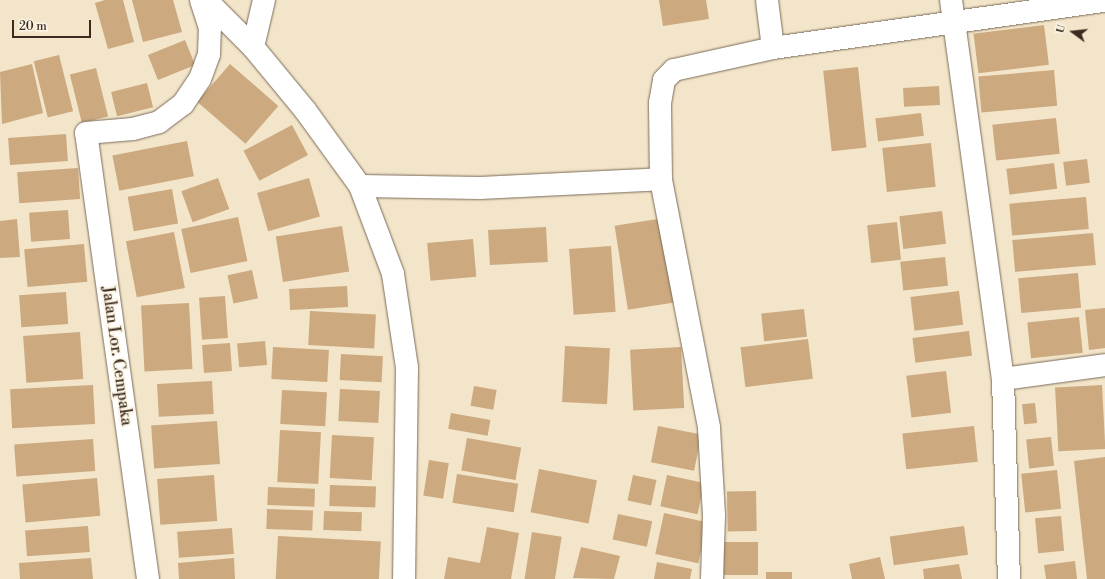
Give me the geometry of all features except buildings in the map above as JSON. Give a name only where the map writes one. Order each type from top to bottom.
[{"type":"street","name":"Jalan Lor. Cempaka","points":[[148,579],[86,133],[133,129],[160,122],[183,104],[200,79],[209,54],[210,28],[201,0]]},
{"type":"street","points":[[206,0],[253,47],[305,110],[360,186],[393,274],[402,324],[407,368],[404,579]]},
{"type":"street","points":[[253,47],[264,0]]},
{"type":"street","points":[[767,0],[773,48]]},
{"type":"street","points":[[951,0],[1002,380],[1009,579]]},
{"type":"street","points":[[712,579],[714,515],[710,427],[661,179],[660,103],[664,80],[674,70],[773,48],[1105,1]]},
{"type":"street","points":[[360,186],[480,188],[661,179]]},
{"type":"street","points":[[1002,380],[1105,365]]}]
